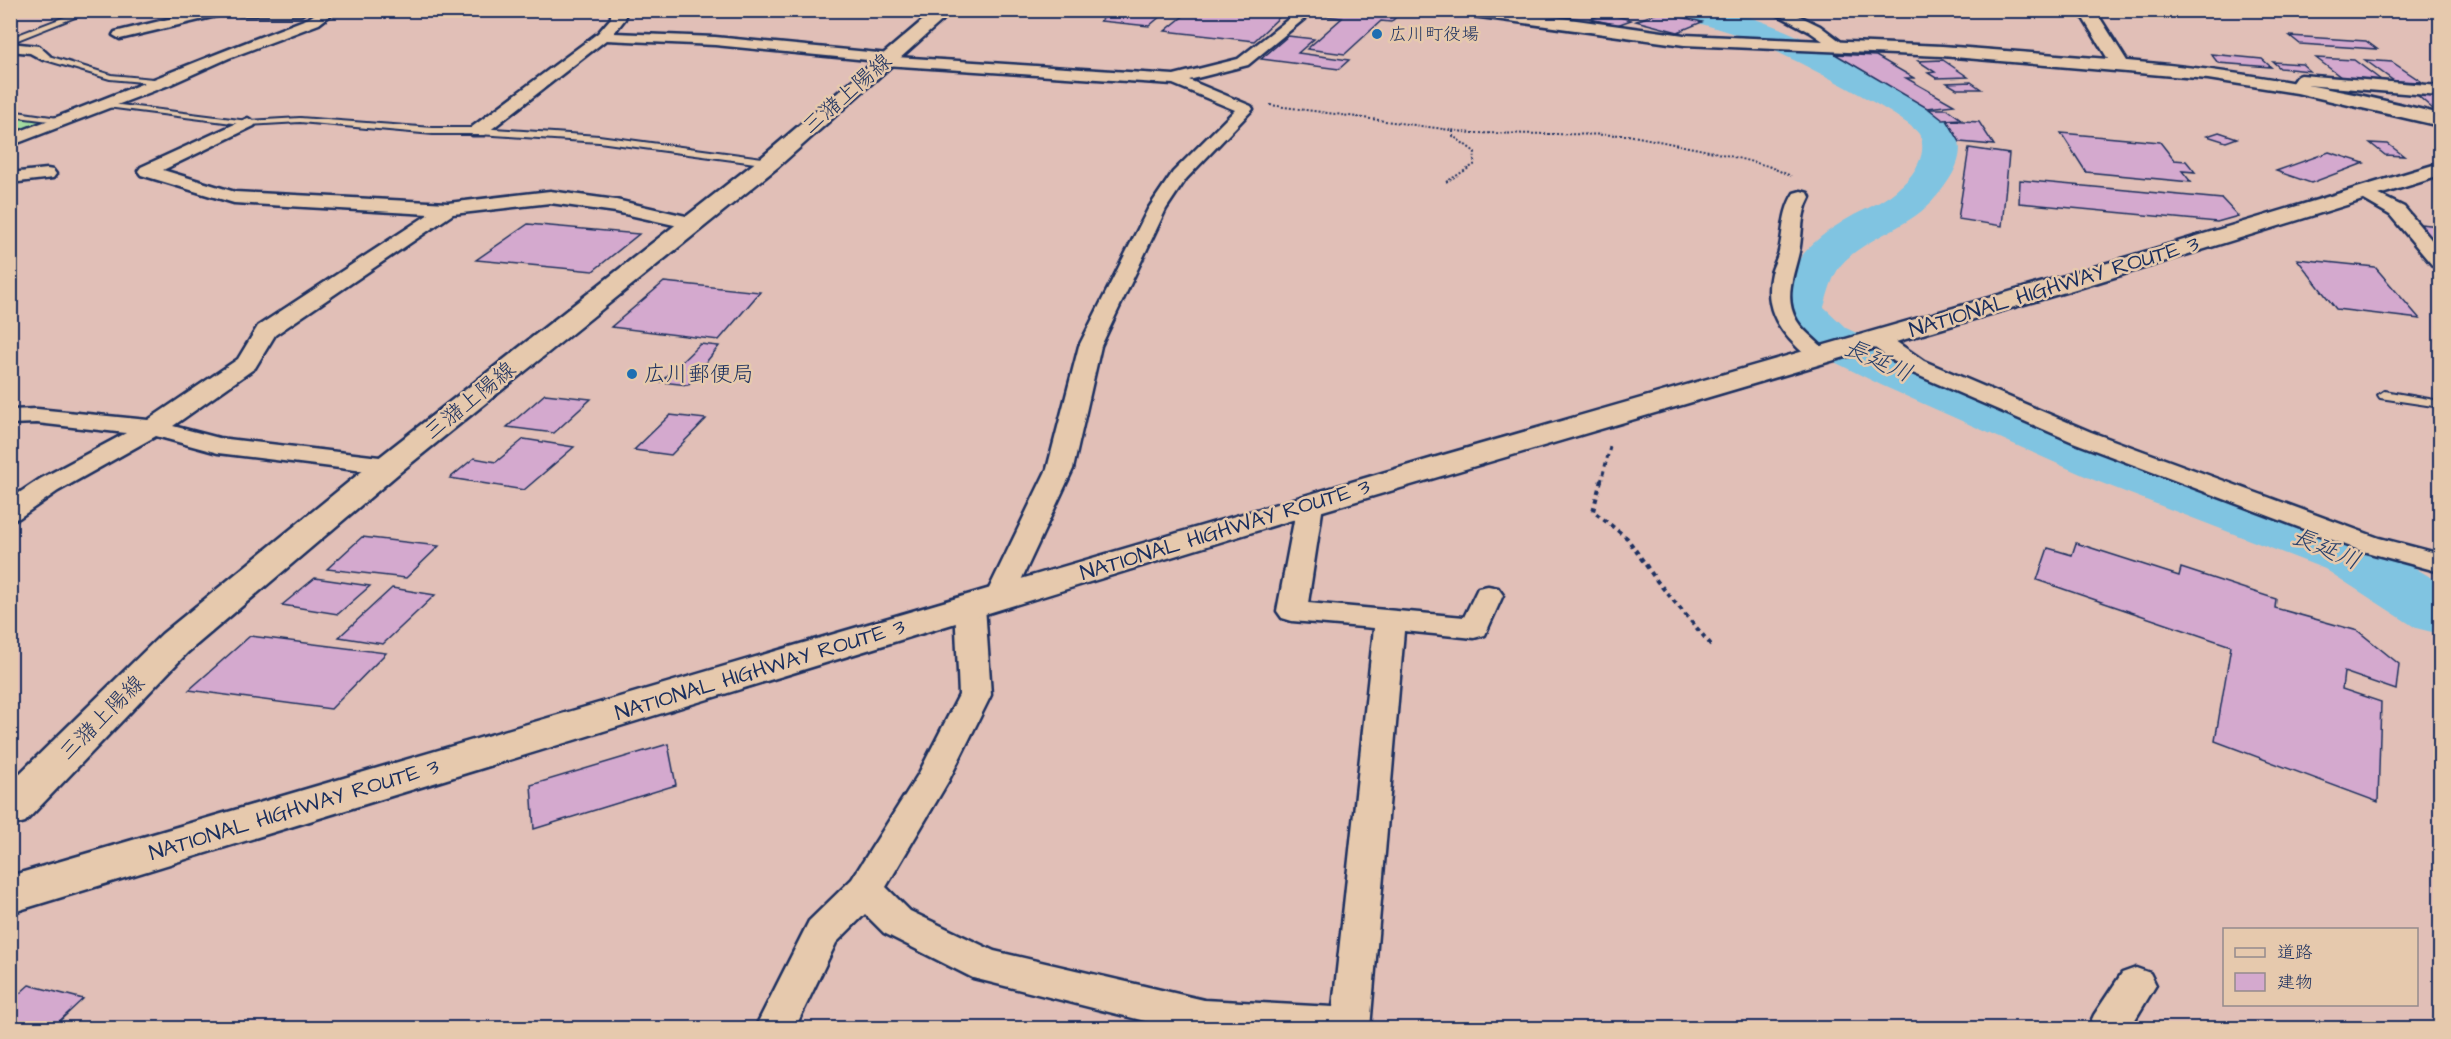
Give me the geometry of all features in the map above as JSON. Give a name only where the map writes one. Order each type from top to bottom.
[{"type":"main road","points":[[238,10],[301,10]]},
{"type":"main road","name":"三潴上陽線","points":[[10,810],[176,643],[388,466],[770,162],[946,10]]},
{"type":"main road","points":[[1465,10],[1684,40],[1942,51],[2208,73],[2297,87],[2440,120]]},
{"type":"main road","points":[[2086,10],[2121,65]]},
{"type":"main road","name":"NATIONAL HIGHWAY ROUTE 3","points":[[10,895],[985,601],[1734,382],[1820,354],[2071,284],[2440,169]]},
{"type":"street","points":[[137,41],[120,35],[224,10]]},
{"type":"street","points":[[10,141],[107,105],[224,55],[314,21],[331,10]]},
{"type":"street","points":[[478,131],[603,36],[618,20],[618,10]]},
{"type":"street","points":[[1176,80],[1187,75],[1232,68],[1244,62],[1309,10]]},
{"type":"street","points":[[1775,10],[1815,29],[1841,47]]},
{"type":"street","points":[[603,36],[658,40],[715,40],[887,60],[1176,80],[1245,109],[1179,176],[1157,209],[1090,346],[1060,469],[985,601],[975,695],[932,780],[865,890],[822,932],[775,1029]]},
{"type":"street","points":[[10,47],[34,49],[42,56]]},
{"type":"street","points":[[2297,87],[2301,80],[2440,91]]},
{"type":"street","points":[[248,123],[147,171],[234,196],[448,209],[550,197],[616,206],[692,223]]},
{"type":"street","points":[[10,178],[47,174]]},
{"type":"street","points":[[2365,193],[2397,211],[2440,262]]},
{"type":"street","points":[[1801,197],[1795,206],[1790,226],[1789,252],[1781,275],[1778,304],[1785,323],[1820,354]]},
{"type":"street","points":[[10,512],[49,485],[153,428],[247,363],[266,332],[448,209]]},
{"type":"street","points":[[1872,340],[1916,366],[2082,437],[2369,544],[2440,563]]},
{"type":"street","points":[[10,417],[37,416],[153,428],[218,445],[388,466]]},
{"type":"street","points":[[1310,505],[1292,611],[1474,628],[1488,595]]},
{"type":"street","points":[[865,890],[897,922],[987,966],[1204,1018],[1351,1026],[1390,620]]},
{"type":"street","points":[[2108,1029],[2136,985]]},
{"type":"lane","points":[[10,41],[90,10]]},
{"type":"lane","points":[[42,56],[110,77],[164,82]]},
{"type":"lane","points":[[107,105],[248,123],[300,120],[433,131],[478,131],[599,139],[770,162]]},
{"type":"lane","points":[[10,113],[65,121]]},
{"type":"lane","points":[[2384,395],[2440,404]]},
{"type":"path","points":[[1245,109],[1256,104],[1273,105],[1453,131],[1509,134],[1607,134],[1650,139],[1714,152],[1787,172],[1796,179],[1801,197]]},
{"type":"path","points":[[1446,182],[1476,161],[1475,152],[1454,136],[1453,131]]},
{"type":"path","points":[[1606,441],[1610,447],[1593,511],[1627,538],[1657,581],[1712,646]]},
{"type":"green space","points":[[11,116],[48,121],[11,137]]},
{"type":"building","points":[[1114,10],[1168,10],[1149,26],[1100,21]]},
{"type":"building","points":[[1191,10],[1287,10],[1254,41],[1165,31]]},
{"type":"building","points":[[1332,10],[1403,10],[1391,22],[1381,21],[1345,54],[1307,49],[1342,18],[1325,16]]},
{"type":"building","points":[[1660,12],[1702,22],[1678,32],[1636,21]]},
{"type":"building","points":[[1605,13],[1631,20],[1617,25],[1591,19]]},
{"type":"building","points":[[1288,36],[1314,39],[1298,53],[1349,60],[1339,69],[1261,59]]},
{"type":"building","points":[[2290,36],[2366,41],[2377,49],[2300,44]]},
{"type":"building","points":[[1835,54],[1876,56],[1914,78],[1906,78],[1954,105],[1927,108]]},
{"type":"building","points":[[2211,54],[2262,59],[2271,67],[2218,63]]},
{"type":"building","points":[[2316,58],[2354,60],[2381,80],[2341,77]]},
{"type":"building","points":[[1943,60],[1968,77],[1936,78],[1928,73],[1935,72],[1918,61]]},
{"type":"building","points":[[2365,60],[2392,62],[2422,82],[2394,81]]},
{"type":"building","points":[[2273,62],[2302,64],[2310,71],[2280,68]]},
{"type":"building","points":[[1971,82],[1981,89],[1957,89],[1947,83]]},
{"type":"building","points":[[2417,95],[2440,97],[2440,109],[2433,109]]},
{"type":"building","points":[[1929,109],[1947,109],[1961,119],[1943,120]]},
{"type":"building","points":[[1947,120],[1979,122],[1994,145],[1960,142]]},
{"type":"building","points":[[2219,132],[2237,138],[2226,142],[2207,136]]},
{"type":"building","points":[[2061,133],[2160,142],[2174,160],[2186,161],[2195,172],[2182,171],[2191,182],[2086,172]]},
{"type":"building","points":[[2370,143],[2388,144],[2404,156],[2385,155]]},
{"type":"building","points":[[1969,148],[2009,154],[2002,226],[1958,219]]},
{"type":"building","points":[[2329,152],[2364,163],[2311,183],[2276,171]]},
{"type":"building","points":[[2020,180],[2222,199],[2238,216],[2217,222],[2019,203]]},
{"type":"building","points":[[528,224],[639,234],[593,271],[476,260]]},
{"type":"building","points":[[2420,224],[2440,226],[2440,248]]},
{"type":"building","points":[[2297,259],[2375,267],[2420,319],[2336,309]]},
{"type":"building","points":[[664,282],[760,292],[719,340],[611,327]]},
{"type":"building","points":[[700,344],[719,346],[688,385],[661,382]]},
{"type":"building","points":[[545,394],[591,399],[554,433],[507,427]]},
{"type":"building","points":[[670,415],[706,419],[671,455],[634,450]]},
{"type":"building","points":[[524,439],[574,447],[524,490],[450,478],[474,458],[496,462]]},
{"type":"building","points":[[362,537],[439,546],[406,578],[327,569]]},
{"type":"building","points":[[2076,543],[2179,576],[2181,568],[2276,599],[2275,608],[2358,631],[2399,664],[2396,690],[2344,672],[2342,689],[2381,702],[2378,802],[2215,741],[2231,646],[2037,580],[2048,548],[2072,555]]},
{"type":"building","points":[[315,578],[370,586],[338,614],[282,605]]},
{"type":"building","points":[[392,588],[435,595],[383,644],[339,637]]},
{"type":"building","points":[[250,636],[386,653],[331,709],[189,690]]},
{"type":"building","points":[[668,744],[676,785],[534,829],[531,785]]},
{"type":"building","points":[[29,985],[83,999],[52,1028],[10,1028],[10,1002]]},
{"type":"waterway","name":"長延川","points":[[1689,10],[1760,32],[1903,103],[1925,118],[1939,135],[1942,144],[1941,155],[1937,166],[1918,193],[1832,249],[1815,269],[1799,310],[1828,339],[1900,374],[2115,468],[2348,555],[2440,612]]},
{"type":"place","name":"広川町役場","points":[[1377,34]]},
{"type":"place","name":"広川郵便局","points":[[632,374]]}]
